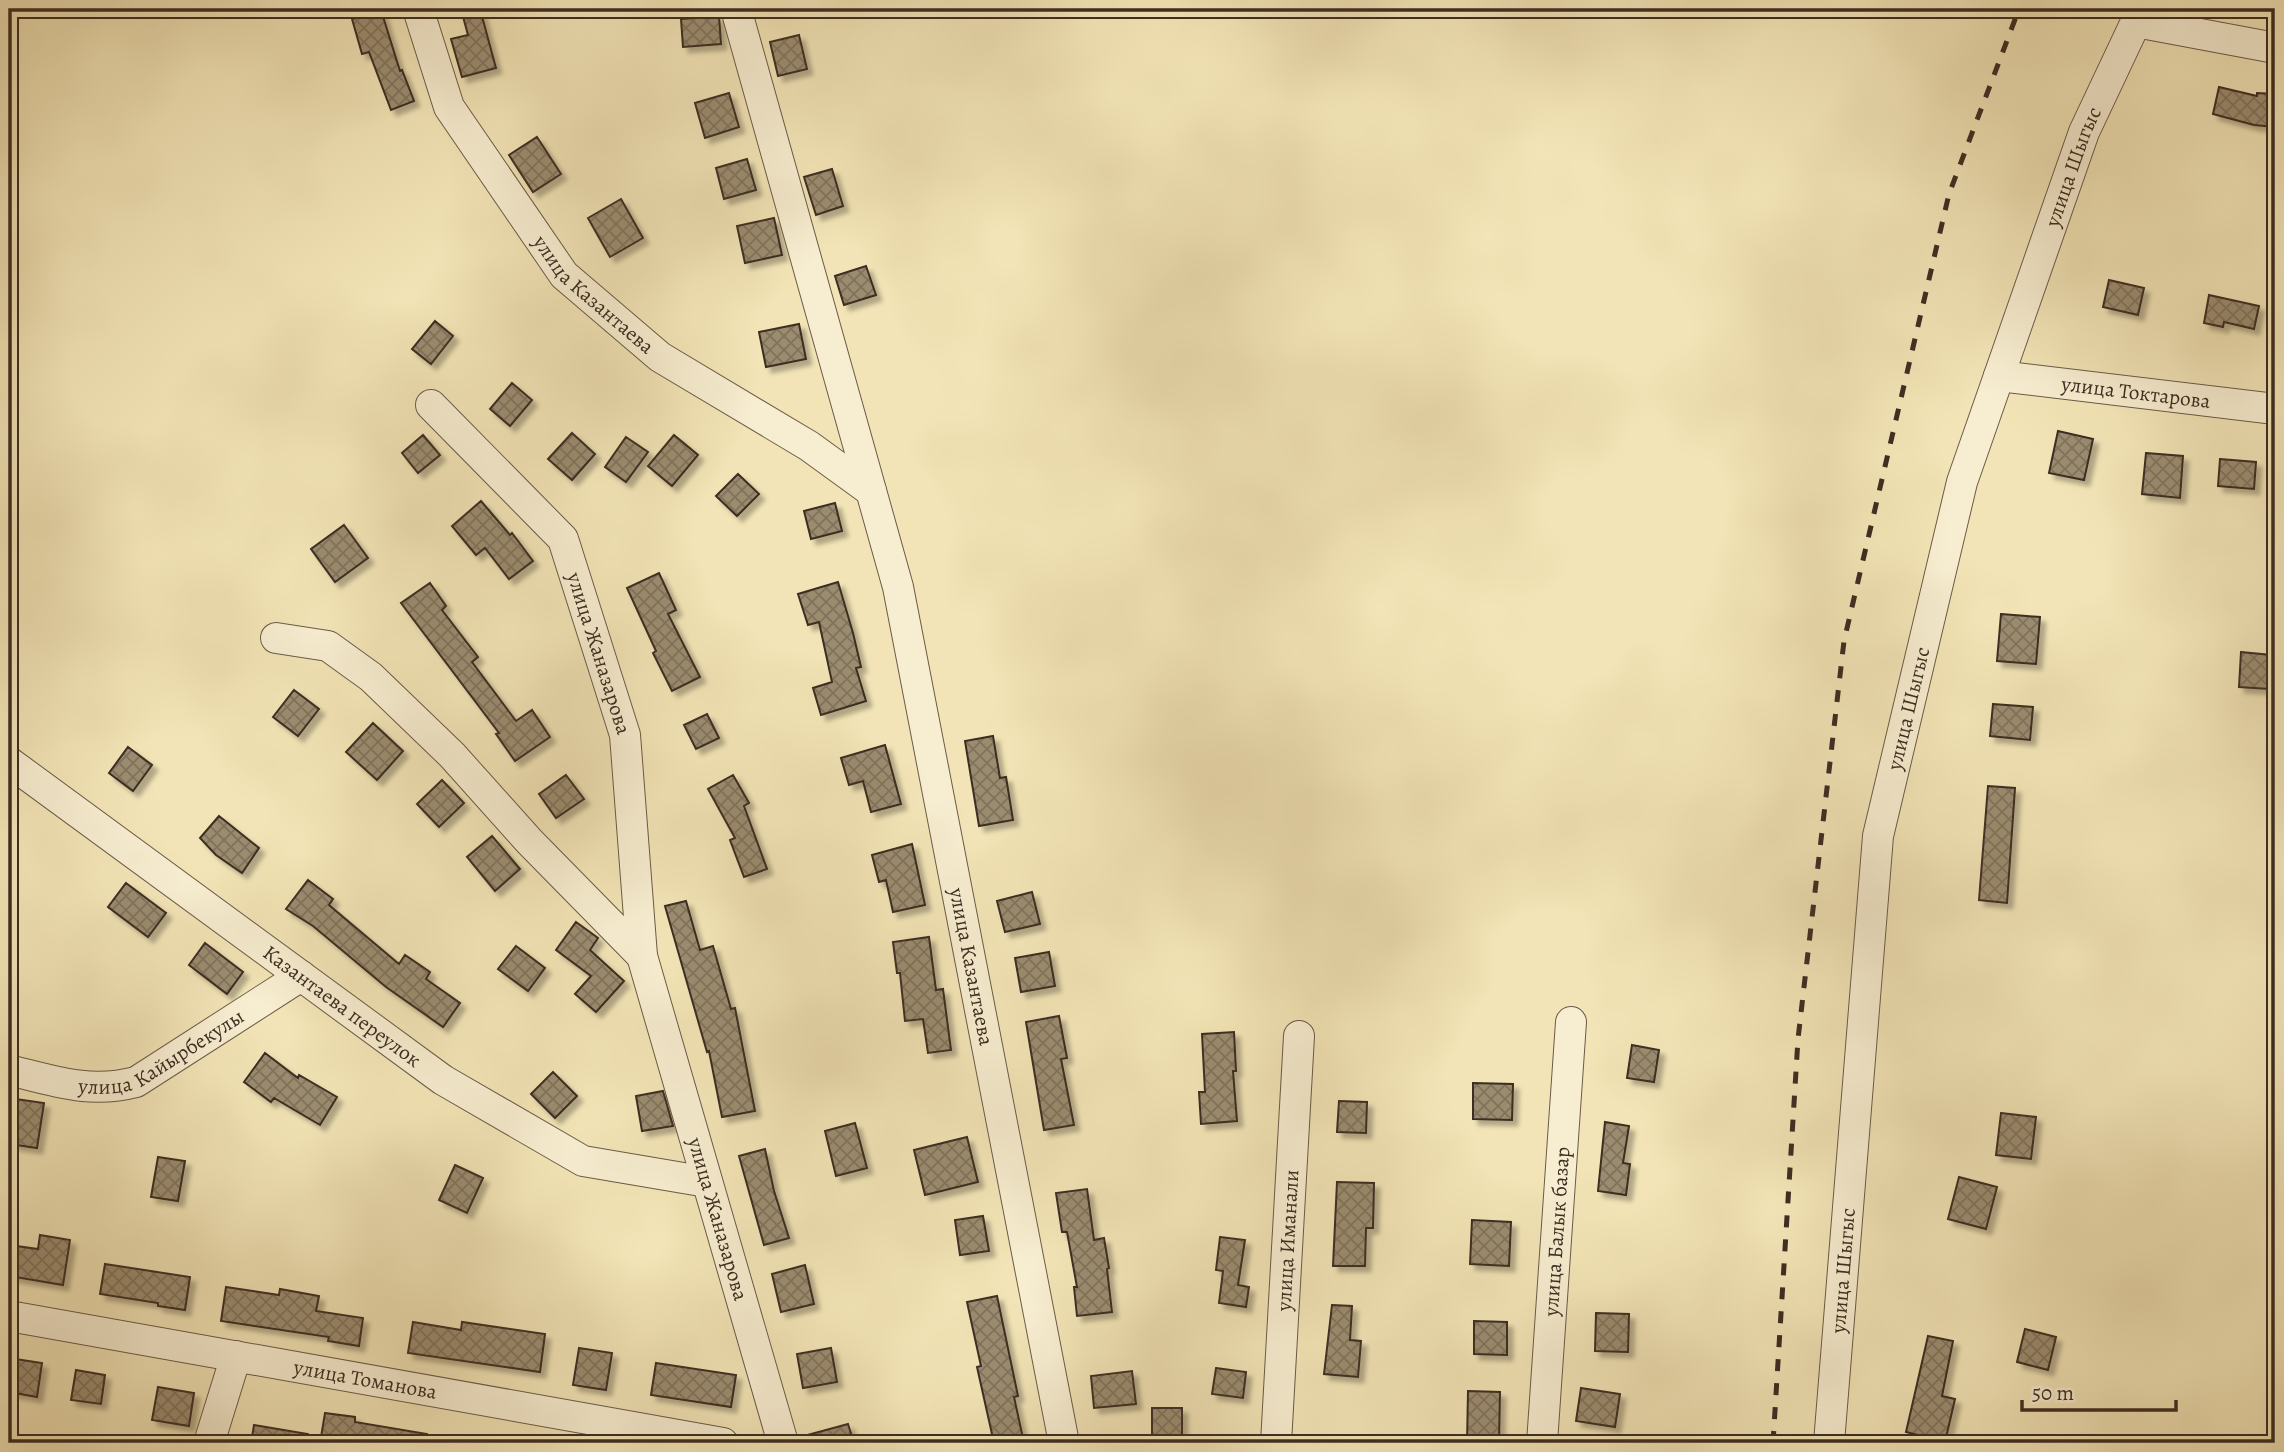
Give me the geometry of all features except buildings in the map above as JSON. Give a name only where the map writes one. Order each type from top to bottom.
[{"type":"street","name":"улица Казантаева","points":[[418,9],[449,107],[564,275],[660,357],[809,446],[872,491]]},
{"type":"street","name":"улица Казантаева","points":[[736,9],[898,587],[1064,1443]]},
{"type":"street","points":[[2139,15],[2275,48]]},
{"type":"street","name":"улица Шыгыс","points":[[1829,1443],[1878,836],[1962,482],[2084,132],[2139,15]]},
{"type":"street","name":"улица Токтарова","points":[[1999,376],[2275,409]]},
{"type":"street","name":"улица Жаназарова","points":[[431,405],[563,539],[625,735],[642,956],[783,1443]]},
{"type":"street","name":"улица Жаназарова","points":[[276,638],[328,646],[371,677],[452,755],[529,841],[642,956]]},
{"type":"street","name":"Казантаева переулок","points":[[9,762],[443,1080],[583,1161],[707,1182]]},
{"type":"street","name":"улица Кайырбекулы","points":[[9,1070],[85,1088],[115,1087],[136,1082],[301,976]]},
{"type":"street","name":"улица Балык базар","points":[[1542,1443],[1571,1021]]},
{"type":"street","name":"улица Иманали","points":[[1276,1443],[1299,1036]]},
{"type":"street","name":"улица Томанова","points":[[9,1316],[723,1443]]},
{"type":"street","points":[[209,1443],[236,1356]]},
{"type":"railway","points":[[1773,1443],[1798,1039],[1844,641],[1949,194],[2019,9]]}]
